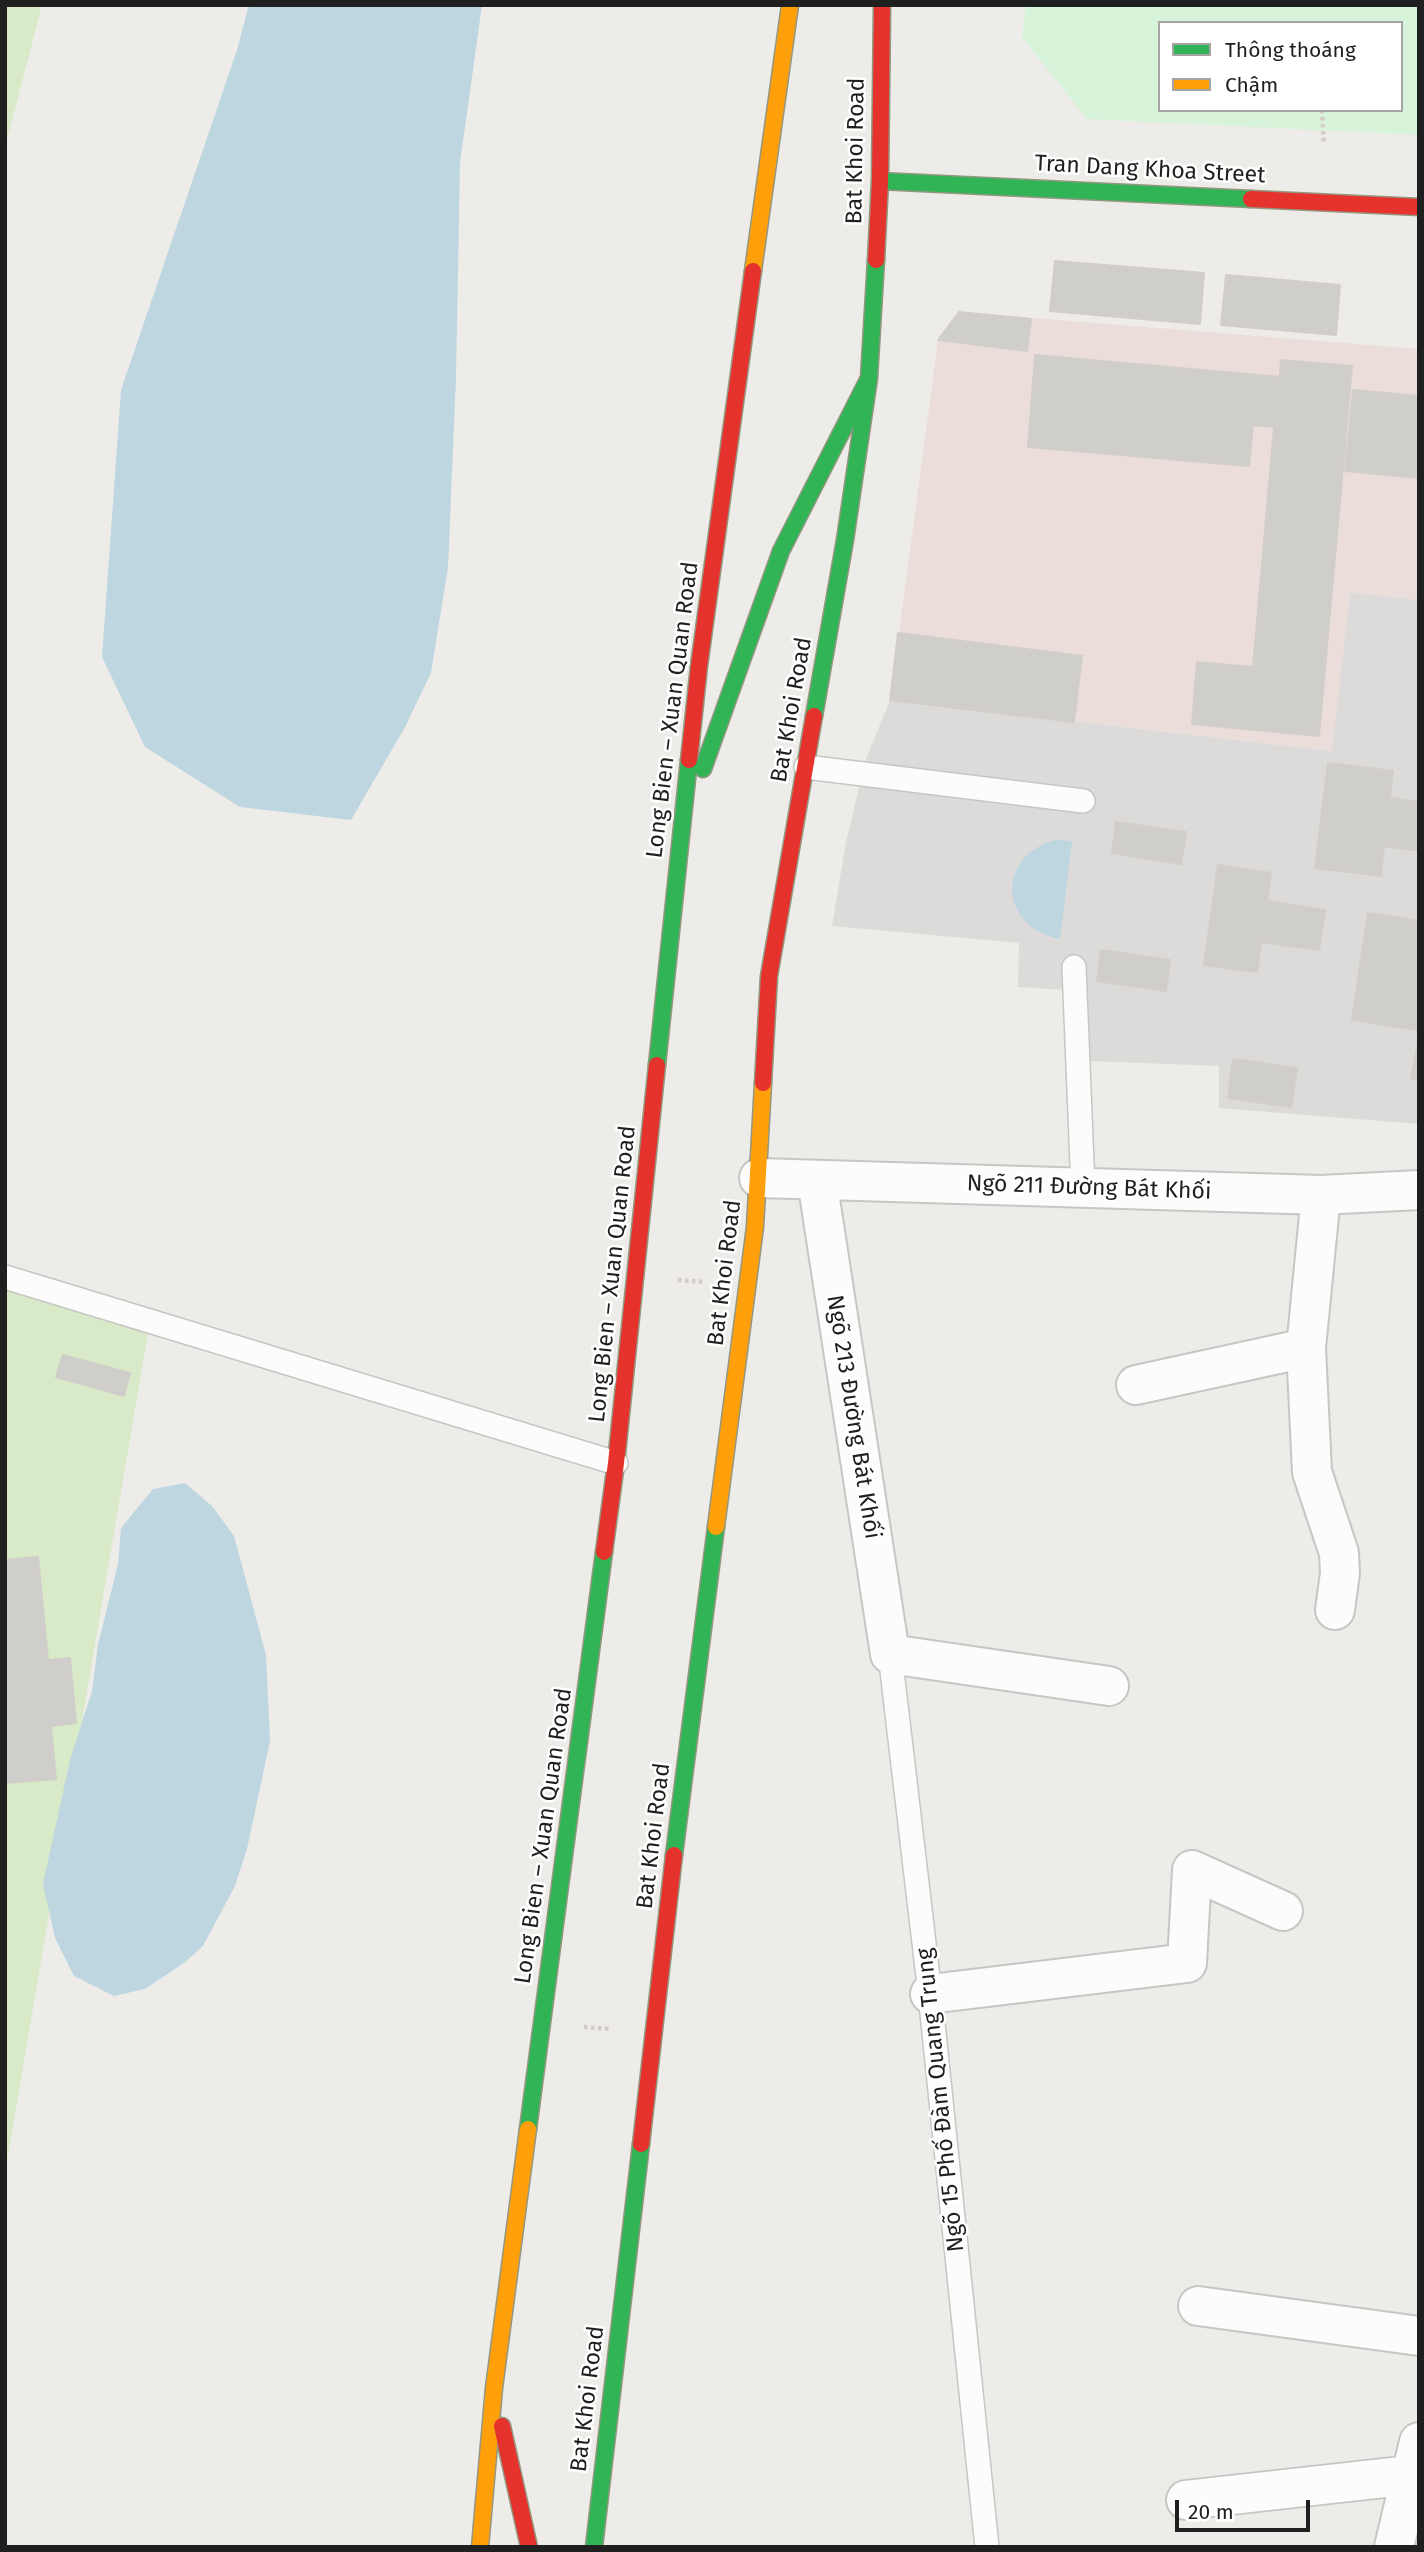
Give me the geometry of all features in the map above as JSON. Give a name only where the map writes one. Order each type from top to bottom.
[{"type":"main road","name":"Long Bien – Xuan Quan Road","points":[[480,2547],[494,2388],[616,1463],[699,666],[790,5]]},
{"type":"main road","name":"Bat Khoi Road","points":[[594,2547],[653,2032],[759,1178],[769,976],[869,379],[880,181],[882,5]]},
{"type":"main road","name":"Tran Dang Khoa Street","points":[[880,181],[1419,207]]},
{"type":"main road","points":[[682,827],[781,551],[869,379]]},
{"type":"main road","points":[[494,2388],[529,2547]]},
{"type":"street","name":"Ngõ 211 Đường Bát Khối","points":[[759,1178],[1321,1195],[1419,1190]]},
{"type":"street","name":"Ngõ 213 Đường Bát Khối","points":[[817,1180],[890,1654]]},
{"type":"street","points":[[1321,1195],[1306,1348],[1312,1472],[1339,1553],[1340,1573],[1335,1610]]},
{"type":"street","points":[[1136,1385],[1306,1348]]},
{"type":"street","points":[[890,1654],[1109,1686]]},
{"type":"street","points":[[930,1994],[1187,1963],[1192,1870],[1283,1911]]},
{"type":"street","points":[[1198,2306],[1419,2336]]},
{"type":"street","points":[[1186,2500],[1415,2458],[1394,2547]]},
{"type":"lane","points":[[806,767],[1083,801]]},
{"type":"lane","points":[[1074,967],[1083,1188]]},
{"type":"lane","points":[[5,1277],[616,1463]]},
{"type":"lane","name":"Ngõ 15 Phố Đàm Quang Trung","points":[[890,1654],[930,1994],[987,2547]]},
{"type":"path","points":[[1322,112],[1324,145]]},
{"type":"path","points":[[636,1276],[747,1285]]},
{"type":"path","points":[[542,2024],[653,2032]]},
{"type":"shaded area","points":[[959,312],[1419,349],[1419,600],[1350,592],[1333,751],[890,700],[938,340]]},
{"type":"shaded area","points":[[1350,592],[1419,600],[1419,1124],[1219,1108],[1219,1066],[1090,1061],[1075,998],[1066,990],[1018,987],[1019,943],[832,926],[846,842],[866,759],[890,700],[1332,751]]},
{"type":"green space","points":[[5,5],[42,5],[5,147]]},
{"type":"green space","points":[[1026,5],[1419,5],[1419,135],[1087,119],[1022,37]]},
{"type":"green space","points":[[5,1276],[150,1321],[5,2173]]},
{"type":"water","points":[[249,5],[482,5],[460,163],[456,377],[448,567],[431,673],[404,729],[351,820],[240,807],[145,747],[102,657],[121,390],[237,50]]},
{"type":"water","points":[[1056,840],[1072,841],[1060,939],[1040,932],[1025,921],[1016,907],[1012,891],[1014,875],[1022,861],[1036,848]]},
{"type":"water","points":[[185,1483],[212,1506],[234,1536],[266,1655],[270,1741],[247,1849],[235,1886],[203,1946],[184,1963],[145,1989],[114,1996],[74,1976],[55,1938],[43,1884],[70,1760],[92,1691],[98,1645],[118,1564],[121,1528],[153,1489]]},
{"type":"building","points":[[1055,261],[1204,273],[1200,324],[1050,311]]},
{"type":"building","points":[[1226,275],[1340,285],[1336,335],[1221,325]]},
{"type":"building","points":[[959,312],[1031,319],[1027,351],[938,340]]},
{"type":"building","points":[[1035,355],[1280,377],[1281,360],[1352,366],[1319,736],[1192,724],[1197,662],[1253,667],[1274,427],[1253,425],[1249,466],[1028,447]]},
{"type":"building","points":[[1353,390],[1419,396],[1419,478],[1345,471]]},
{"type":"building","points":[[898,633],[1082,656],[1074,722],[890,700]]},
{"type":"building","points":[[1328,763],[1393,771],[1390,798],[1419,802],[1419,851],[1384,846],[1381,876],[1315,868]]},
{"type":"building","points":[[1116,822],[1186,832],[1181,864],[1112,853]]},
{"type":"building","points":[[1218,865],[1271,873],[1267,901],[1325,910],[1319,950],[1261,942],[1257,972],[1204,965]]},
{"type":"building","points":[[1368,913],[1419,921],[1419,1030],[1352,1020]]},
{"type":"building","points":[[1101,950],[1170,960],[1166,991],[1097,981]]},
{"type":"building","points":[[1419,1038],[1419,1080],[1411,1078]]},
{"type":"building","points":[[1233,1059],[1297,1068],[1291,1107],[1228,1098]]},
{"type":"building","points":[[63,1355],[130,1373],[124,1396],[56,1377]]},
{"type":"building","points":[[38,1557],[48,1660],[70,1658],[76,1723],[51,1726],[56,1779],[5,1783],[5,1560]]},
{"type":"traffic: fast","points":[[880,181],[1251,199]]},
{"type":"traffic: fast","points":[[814,716],[845,540],[869,378],[876,260]]},
{"type":"traffic: fast","points":[[703,769],[781,551],[869,378]]},
{"type":"traffic: fast","points":[[657,1065],[689,760]]},
{"type":"traffic: fast","points":[[674,1855],[716,1527]]},
{"type":"traffic: fast","points":[[528,2129],[604,1552]]},
{"type":"traffic: fast","points":[[594,2547],[641,2144]]},
{"type":"traffic: slow","points":[[753,271],[790,5]]},
{"type":"traffic: slow","points":[[716,1527],[755,1227],[763,1083]]},
{"type":"traffic: slow","points":[[480,2547],[494,2388],[528,2129]]},
{"type":"traffic: jam","points":[[876,260],[880,181],[882,5]]},
{"type":"traffic: jam","points":[[1251,199],[1419,207]]},
{"type":"traffic: jam","points":[[689,760],[699,666],[753,271]]},
{"type":"traffic: jam","points":[[763,1083],[769,976],[814,716]]},
{"type":"traffic: jam","points":[[604,1552],[616,1463],[657,1065]]},
{"type":"traffic: jam","points":[[641,2144],[674,1855]]},
{"type":"traffic: jam","points":[[502,2426],[529,2547]]}]
